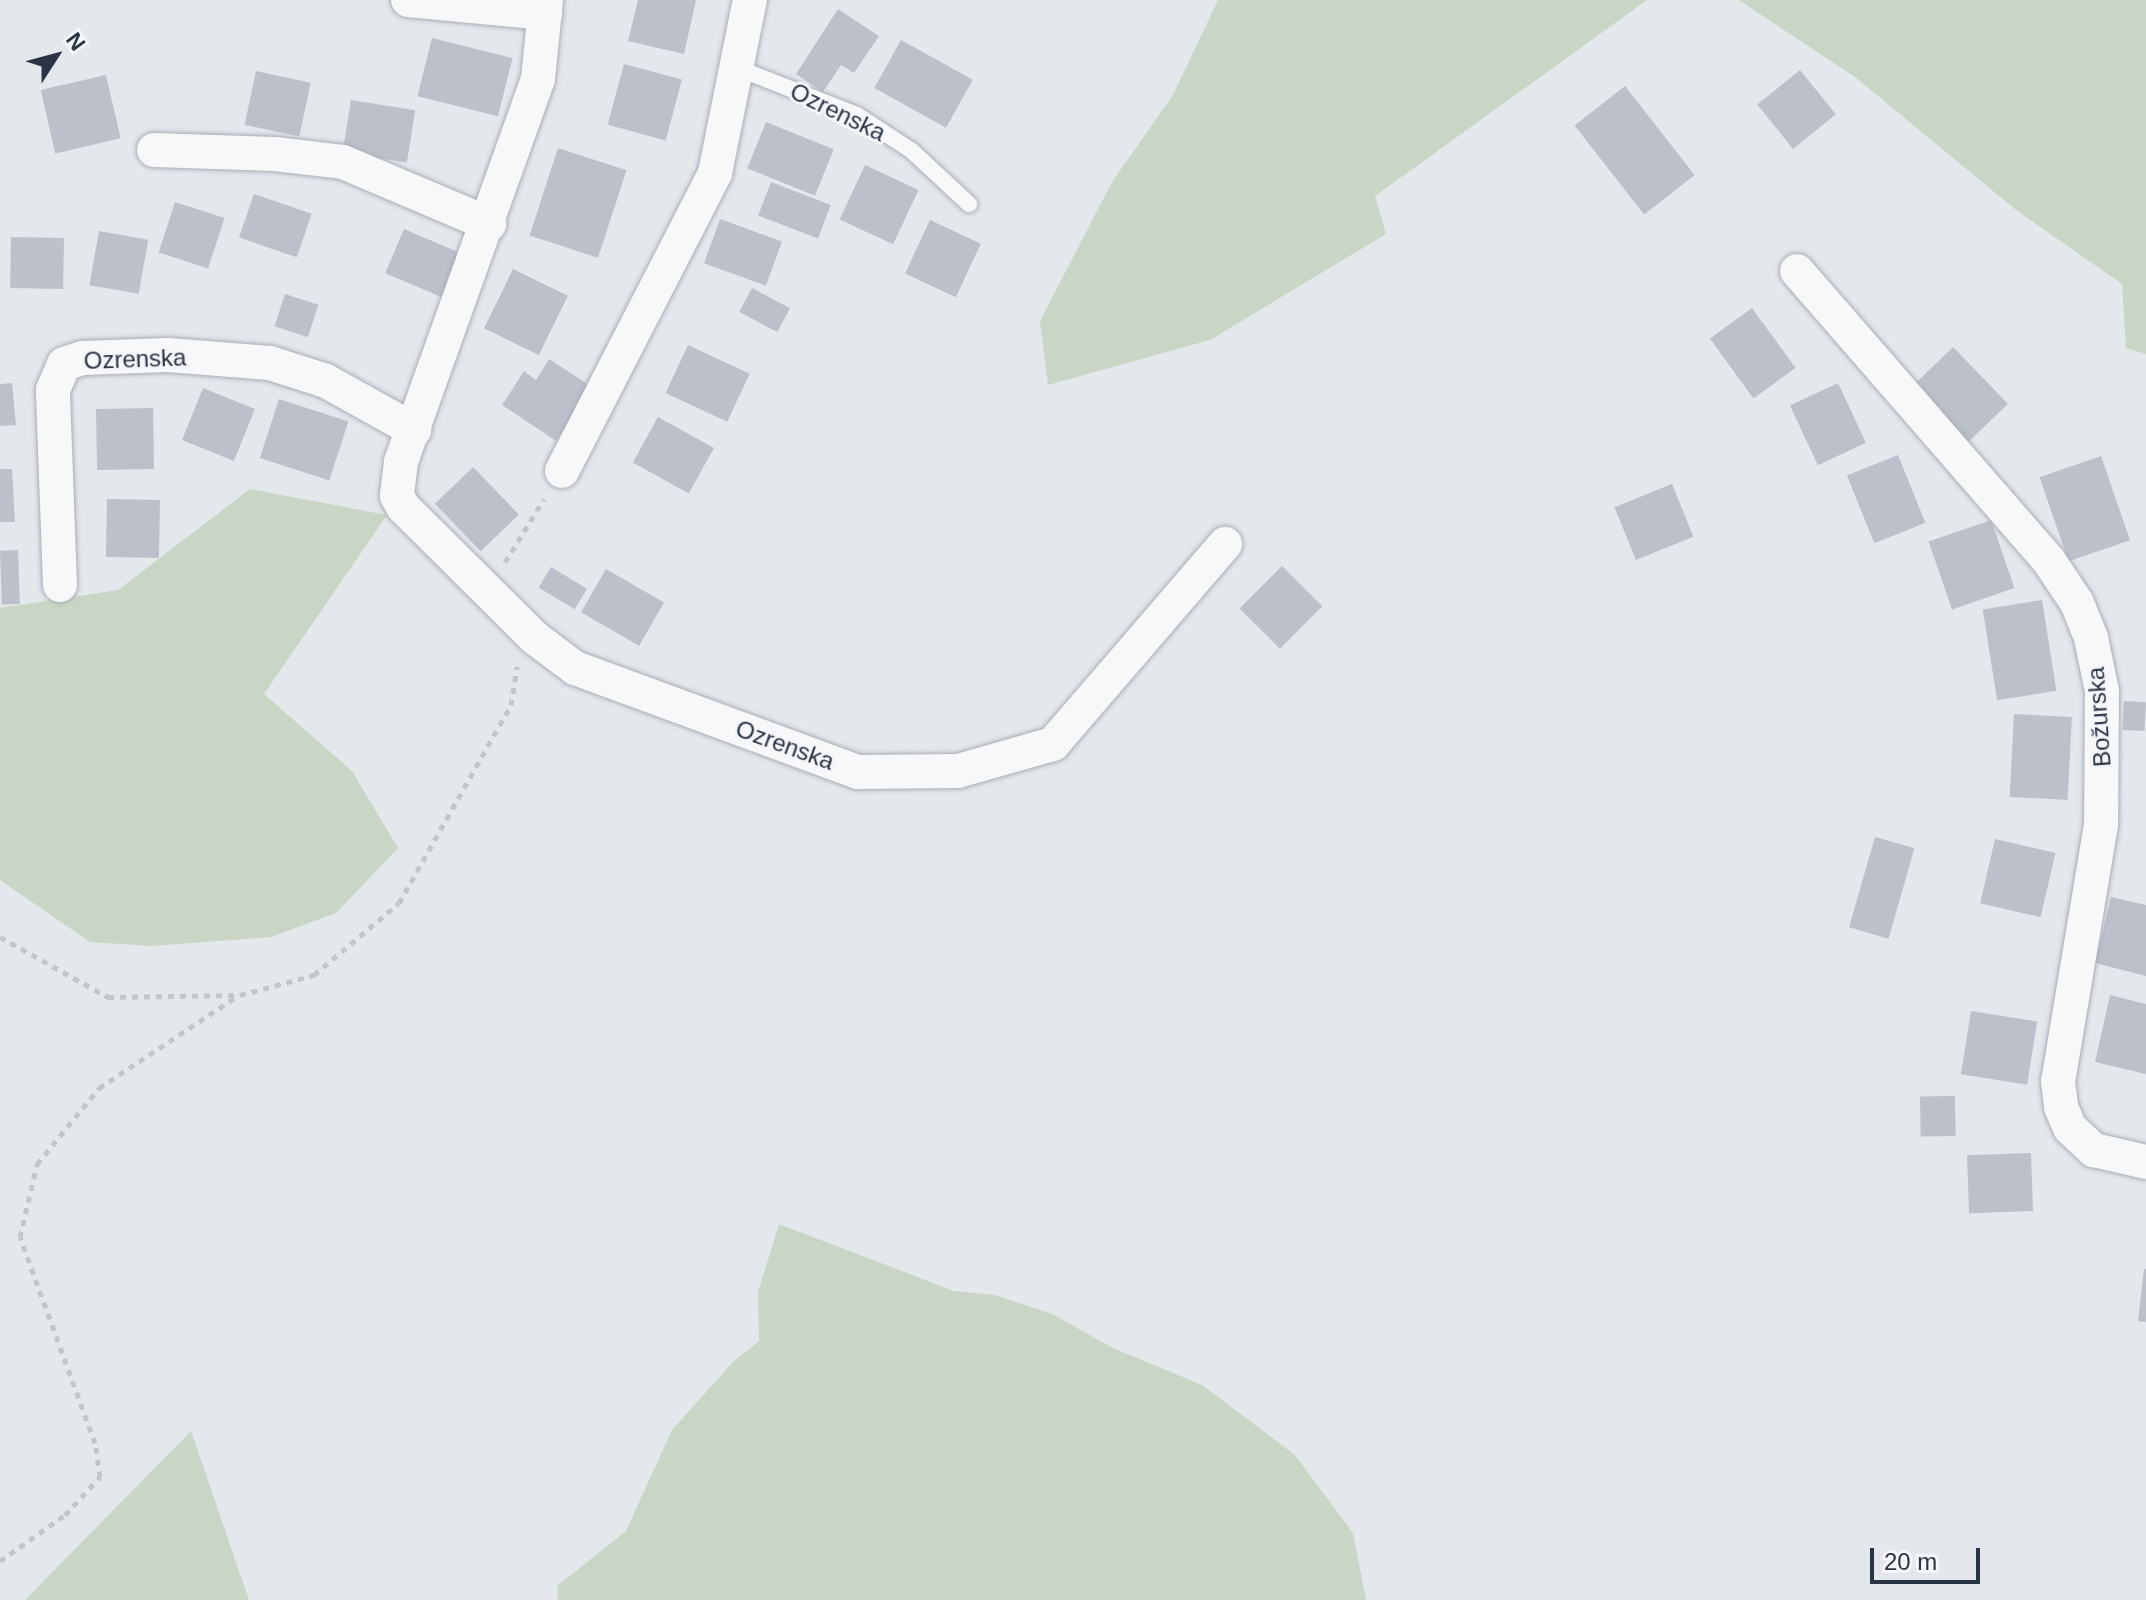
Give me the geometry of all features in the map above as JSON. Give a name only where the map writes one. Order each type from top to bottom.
[{"type":"street","name":"Ozrenska","points":[[408,0],[546,7],[538,79],[489,224],[401,462],[397,496],[403,507],[523,627],[575,668],[858,772],[958,771],[1053,744],[1225,544]]},
{"type":"street","points":[[562,471],[715,173],[750,0]]},
{"type":"street","points":[[154,150],[275,154],[343,162],[489,224]]},
{"type":"street","name":"Božurska","points":[[1797,271],[2049,561],[2077,603],[2091,638],[2102,691],[2101,825],[2059,1094],[2070,1128],[2080,1140],[2094,1150],[2146,1162]]},
{"type":"street","name":"Ozrenska","points":[[60,585],[53,390],[64,364],[82,358],[168,355],[270,363],[326,381],[414,430]]},
{"type":"lane","name":"Ozrenska","points":[[735,67],[869,122],[912,151],[969,204]]},
{"type":"path","points":[[493,597],[495,580],[562,471]]},
{"type":"path","points":[[0,937],[108,997],[240,995],[314,975],[399,903],[511,705],[523,627]]},
{"type":"path","points":[[0,1561],[65,1515],[100,1477],[95,1443],[20,1237],[37,1164],[99,1088],[240,995]]},
{"type":"green space","points":[[1218,0],[1647,0],[1375,196],[1386,234],[1210,340],[1048,385],[1040,321],[1112,182],[1173,95]]},
{"type":"green space","points":[[1739,0],[2146,0],[2146,354],[2126,348],[2122,284],[2016,210],[1855,77]]},
{"type":"green space","points":[[250,489],[387,515],[264,694],[352,771],[398,848],[336,913],[271,937],[151,946],[90,942],[0,880],[0,608],[118,590]]},
{"type":"green space","points":[[779,1224],[954,1291],[995,1295],[1052,1314],[1113,1348],[1202,1385],[1295,1455],[1353,1533],[1366,1600],[558,1600],[557,1586],[626,1531],[672,1430],[733,1362],[759,1341],[758,1292]]},
{"type":"green space","points":[[191,1431],[249,1600],[25,1600]]},
{"type":"building","points":[[638,0],[696,0],[684,54],[628,41]]},
{"type":"building","points":[[838,9],[879,36],[854,73],[841,65],[823,92],[796,74]]},
{"type":"building","points":[[432,38],[513,58],[498,116],[417,96]]},
{"type":"building","points":[[901,40],[973,80],[946,128],[874,88]]},
{"type":"building","points":[[624,64],[682,80],[666,140],[608,125]]},
{"type":"building","points":[[1800,70],[1836,114],[1793,149],[1757,105]]},
{"type":"building","points":[[256,71],[311,83],[299,136],[245,125]]},
{"type":"building","points":[[106,75],[121,138],[55,153],[41,90]]},
{"type":"building","points":[[1625,86],[1695,175],[1644,214],[1575,125]]},
{"type":"building","points":[[351,100],[415,110],[407,163],[343,152]]},
{"type":"building","points":[[766,122],[834,149],[815,196],[747,168]]},
{"type":"building","points":[[558,148],[626,170],[598,258],[530,235]]},
{"type":"building","points":[[865,165],[918,190],[893,244],[840,219]]},
{"type":"building","points":[[771,182],[831,205],[818,239],[758,216]]},
{"type":"building","points":[[254,194],[312,214],[297,257],[239,237]]},
{"type":"building","points":[[175,202],[224,218],[208,268],[159,252]]},
{"type":"building","points":[[720,219],[782,242],[766,286],[704,263]]},
{"type":"building","points":[[930,220],[981,244],[956,297],[905,273]]},
{"type":"building","points":[[404,229],[464,254],[445,299],[385,273]]},
{"type":"building","points":[[99,231],[148,240],[139,294],[89,285]]},
{"type":"building","points":[[11,237],[64,238],[63,289],[10,288]]},
{"type":"building","points":[[513,269],[568,296],[539,355],[484,328]]},
{"type":"building","points":[[752,288],[790,308],[777,332],[739,312]]},
{"type":"building","points":[[285,294],[318,305],[308,337],[274,326]]},
{"type":"building","points":[[1752,308],[1795,368],[1753,398],[1710,339]]},
{"type":"building","points":[[688,345],[750,374],[727,422],[666,393]]},
{"type":"building","points":[[1953,347],[2008,404],[1965,446],[1910,389]]},
{"type":"building","points":[[549,359],[592,387],[556,441],[502,405],[524,371],[536,380]]},
{"type":"building","points":[[12,383],[16,425],[0,426],[0,384]]},
{"type":"building","points":[[1838,383],[1866,443],[1818,465],[1790,405]]},
{"type":"building","points":[[203,388],[255,409],[234,461],[182,440]]},
{"type":"building","points":[[279,399],[348,422],[329,481],[260,458]]},
{"type":"building","points":[[153,408],[154,469],[97,470],[96,409]]},
{"type":"building","points":[[658,417],[714,448],[689,494],[633,462]]},
{"type":"building","points":[[1898,455],[1925,523],[1874,543],[1847,476]]},
{"type":"building","points":[[2101,456],[2130,540],[2069,561],[2040,477]]},
{"type":"building","points":[[473,467],[519,514],[481,551],[435,504]]},
{"type":"building","points":[[0,469],[12,469],[15,522],[0,522]]},
{"type":"building","points":[[1672,484],[1693,537],[1636,560],[1615,507]]},
{"type":"building","points":[[107,499],[160,500],[159,558],[106,557]]},
{"type":"building","points":[[1991,520],[2014,588],[1952,610],[1929,541]]},
{"type":"building","points":[[18,550],[20,604],[2,605],[0,551]]},
{"type":"building","points":[[1282,566],[1322,606],[1280,649],[1240,608]]},
{"type":"building","points":[[551,567],[587,589],[575,609],[539,588]]},
{"type":"building","points":[[606,569],[664,602],[639,646],[581,612]]},
{"type":"building","points":[[2042,600],[2056,691],[1997,700],[1983,609]]},
{"type":"building","points":[[2124,701],[2146,702],[2144,731],[2122,730]]},
{"type":"building","points":[[2014,714],[2072,717],[2068,800],[2010,797]]},
{"type":"building","points":[[1875,837],[1914,848],[1889,939],[1849,927]]},
{"type":"building","points":[[1995,839],[2055,853],[2041,917],[1980,903]]},
{"type":"building","points":[[2111,897],[2146,905],[2146,976],[2095,963]]},
{"type":"building","points":[[2110,995],[2146,1004],[2146,1074],[2095,1062]]},
{"type":"building","points":[[1971,1011],[2037,1021],[2027,1085],[1961,1074]]},
{"type":"building","points":[[1955,1096],[1956,1136],[1921,1137],[1920,1097]]},
{"type":"building","points":[[2031,1153],[2033,1211],[1969,1213],[1967,1155]]},
{"type":"building","points":[[2146,1269],[2146,1322],[2138,1321]]}]
